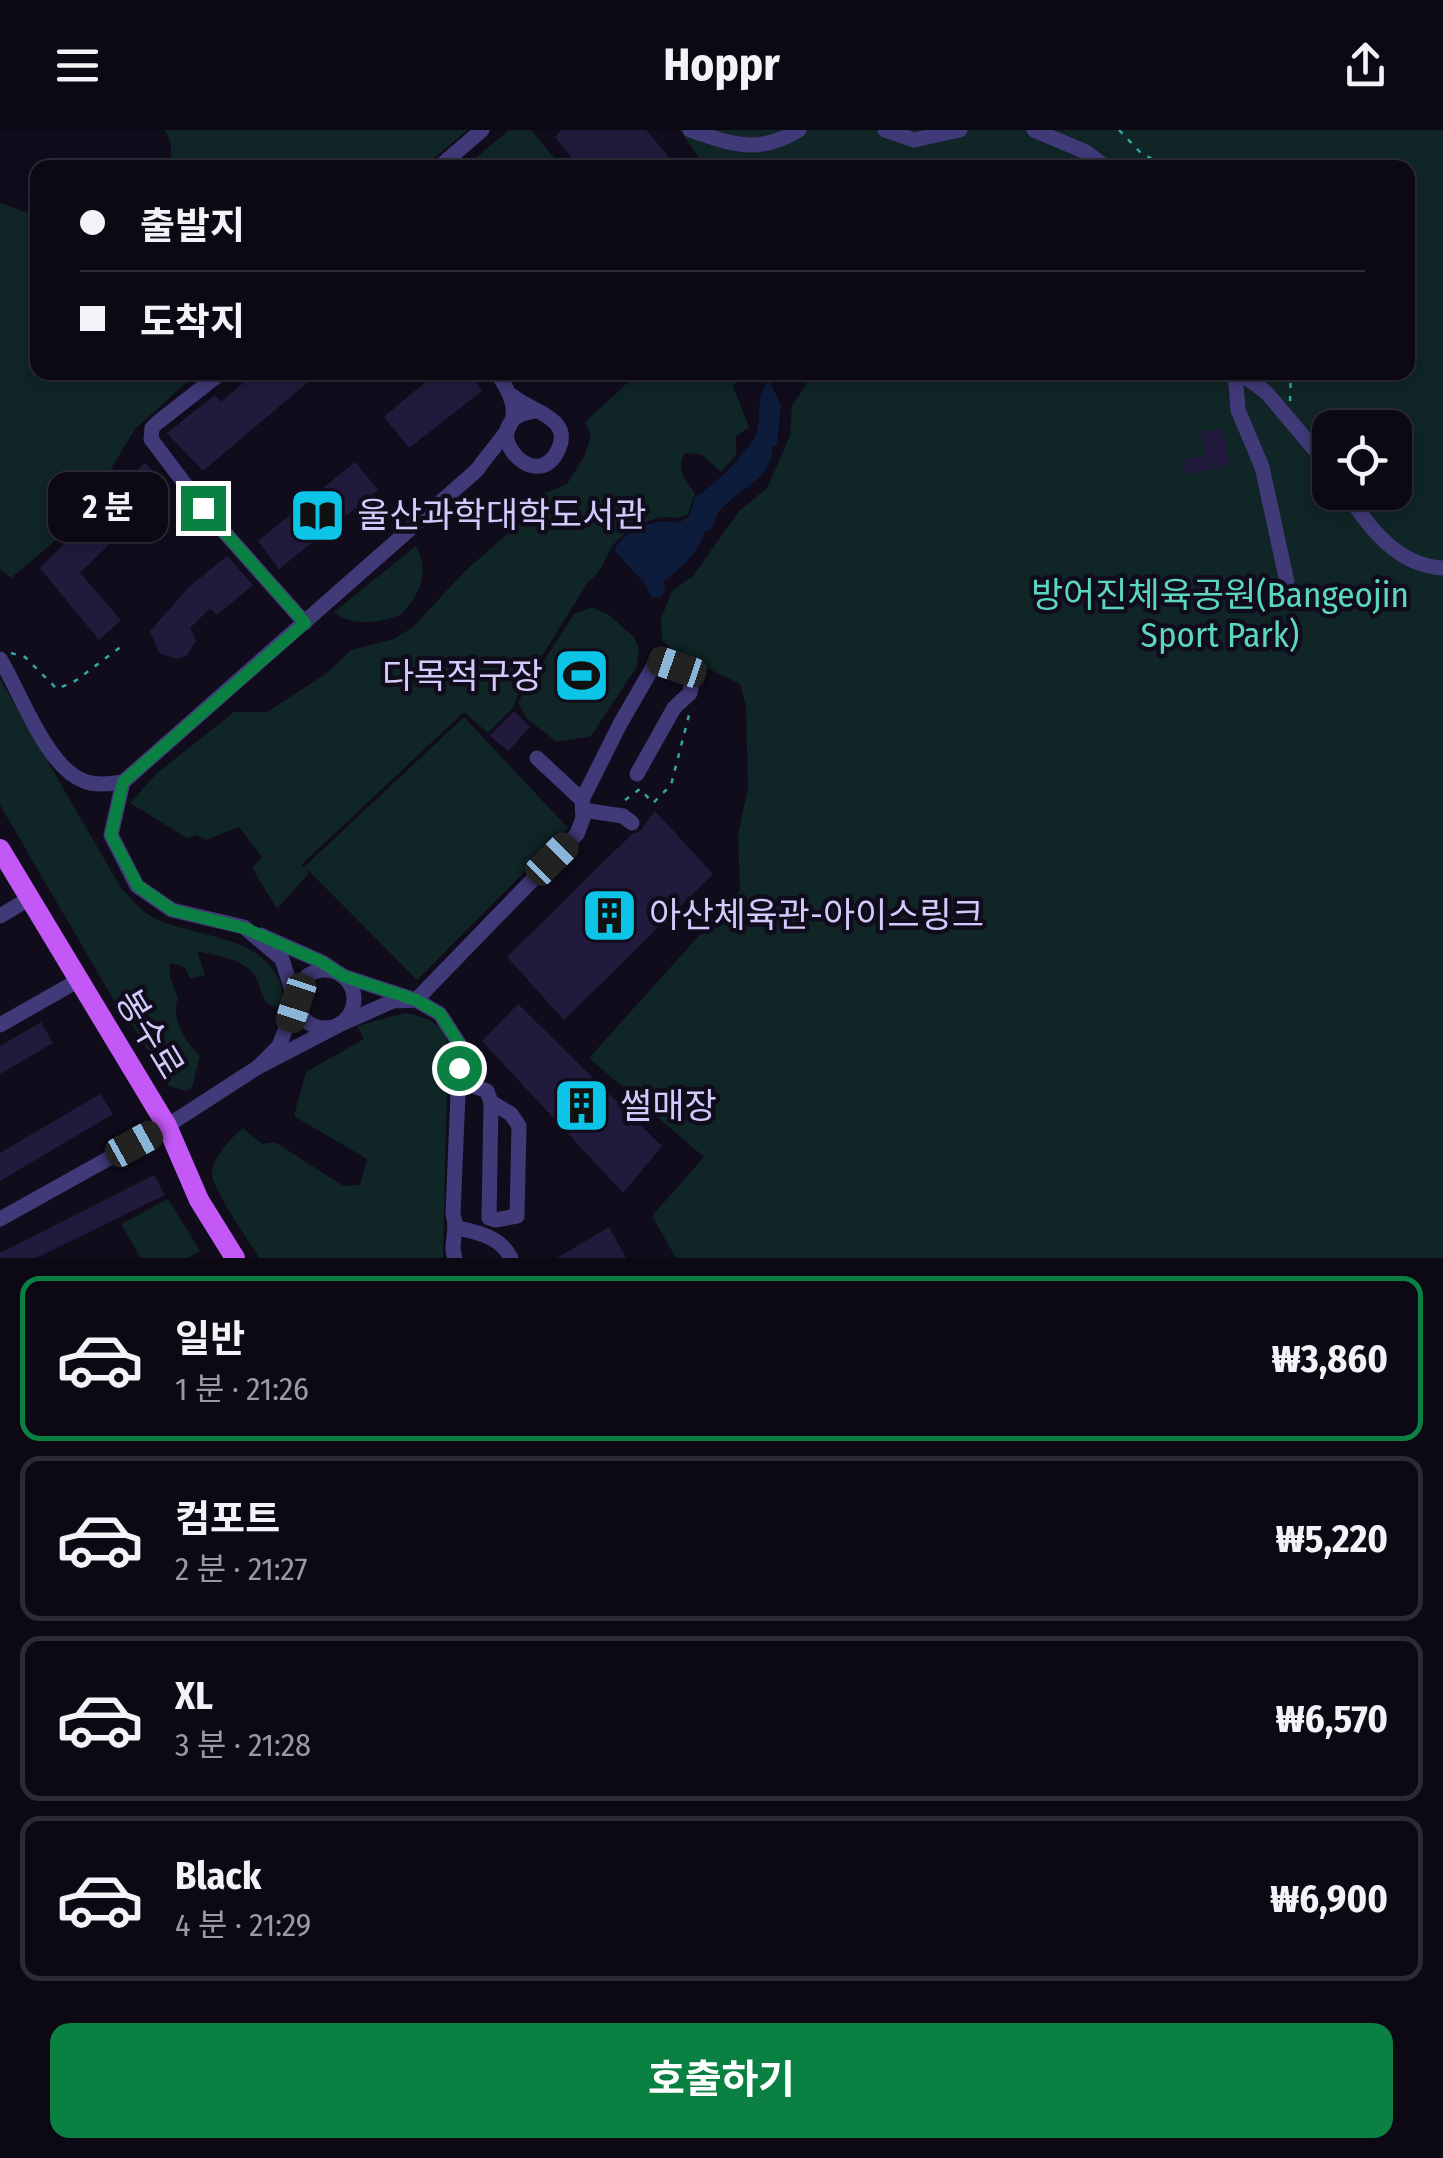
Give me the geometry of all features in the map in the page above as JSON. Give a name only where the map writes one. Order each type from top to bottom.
[{"type":"main road","name":"봉수로","points":[[0,849],[167,1126],[200,1200],[234,1258]]},
{"type":"street","points":[[447,160],[482,130]]},
{"type":"street","points":[[690,130],[739,147],[782,141],[799,130]]},
{"type":"street","points":[[885,130],[914,140],[960,130]]},
{"type":"street","points":[[1034,130],[1096,160]]},
{"type":"street","points":[[212,380],[156,424],[151,439],[203,508],[305,623]]},
{"type":"street","points":[[477,470],[499,463],[546,462],[561,442],[552,418],[513,396],[502,380]]},
{"type":"street","points":[[1237,380],[1238,410],[1262,466],[1286,582]]},
{"type":"street","points":[[1248,380],[1267,393],[1312,446]]},
{"type":"street","points":[[513,396],[516,411],[507,442],[515,458],[522,462]]},
{"type":"street","points":[[244,928],[282,959],[303,1018],[320,1028],[339,1025],[347,1019],[354,1002],[350,983],[322,962],[244,928],[172,910],[138,886],[111,835],[123,782],[477,470],[511,424],[526,412],[534,411]]},
{"type":"street","points":[[1357,510],[1410,562],[1443,568]]},
{"type":"street","points":[[0,658],[51,752],[65,770],[85,782],[123,782]]},
{"type":"street","points":[[0,1219],[339,1025],[393,1002],[416,1000],[577,834],[583,805],[620,724],[658,660],[677,667],[692,682],[690,694],[674,708],[636,774]]},
{"type":"street","points":[[537,758],[583,805],[632,823]]},
{"type":"street","points":[[0,916],[30,898]]},
{"type":"street","points":[[258,1068],[278,1046],[300,984],[315,972],[334,971],[416,1000],[440,1014],[460,1045],[453,1214],[458,1228],[453,1242],[454,1258]]},
{"type":"street","points":[[0,1025],[79,980]]},
{"type":"street","points":[[459,1068],[463,1082],[487,1092],[490,1102],[488,1218],[510,1218],[517,1216],[519,1126],[510,1114],[490,1102]]},
{"type":"street","points":[[458,1228],[490,1236],[511,1258]]},
{"type":"path","points":[[1119,130],[1140,152],[1154,160]]},
{"type":"path","points":[[1285,414],[1292,394],[1291,380]]},
{"type":"path","points":[[0,658],[14,652],[25,657],[58,688],[75,681],[122,646]]},
{"type":"path","points":[[613,813],[640,789],[653,803],[671,785],[691,711],[690,694]]},
{"type":"green space","points":[[165,130],[468,130],[432,160],[171,160],[171,143]]},
{"type":"green space","points":[[509,130],[531,130],[556,160],[473,160]]},
{"type":"green space","name":"방어진체육공원(Bangeojin Sport Park)","points":[[680,130],[1443,130],[1443,1258],[676,1258],[652,1216],[704,1157],[589,1058],[740,890],[738,836],[748,787],[746,706],[740,684],[674,652],[662,640],[661,619],[672,591],[693,576],[739,511],[767,488],[790,436],[792,406],[808,380],[1415,380],[1415,160],[700,160]]},
{"type":"green space","points":[[0,203],[30,214],[30,380],[189,380],[135,429],[81,519],[11,578],[0,569]]},
{"type":"green space","points":[[630,380],[738,380],[733,386],[749,427],[736,436],[736,455],[721,472],[701,454],[684,453],[681,470],[695,493],[688,514],[648,521],[616,542],[512,709],[488,733],[464,712],[301,865],[304,867],[464,717],[568,828],[417,980],[305,867],[308,874],[277,909],[252,868],[262,857],[239,827],[206,840],[197,835],[187,838],[130,803],[157,773],[234,712],[267,712],[327,673],[351,650],[394,639],[413,627],[464,572],[532,512],[543,494],[567,484],[584,457],[591,436],[585,422]]},
{"type":"green space","points":[[416,546],[422,565],[421,583],[400,615],[366,622],[349,620],[334,612]]},
{"type":"green space","name":"다목적구장","points":[[592,607],[609,615],[634,637],[639,649],[637,666],[591,736],[557,742],[527,719],[518,702],[574,614]]},
{"type":"green space","points":[[0,679],[121,888],[149,915],[224,939],[259,955],[272,968],[281,986],[282,1008],[268,1004],[255,976],[232,960],[197,951],[205,975],[190,979],[185,967],[170,963],[170,977],[178,998],[178,1022],[200,1056],[192,1088],[186,1091],[169,1086],[123,1016],[0,805]]},
{"type":"green space","points":[[405,1013],[438,1026],[448,1045],[443,1258],[259,1258],[214,1181],[213,1168],[219,1155],[243,1128],[262,1144],[275,1142],[343,1186],[360,1185],[367,1159],[294,1116],[306,1072],[364,1039],[357,1026]]},
{"type":"green space","points":[[168,1199],[200,1251],[187,1258],[141,1258],[121,1224]]},
{"type":"water","points":[[769,380],[781,405],[777,444],[772,447],[766,469],[724,505],[693,554],[663,582],[666,590],[660,597],[652,598],[645,584],[614,550],[641,527],[678,523],[690,516],[695,497],[728,470],[752,441],[758,427],[760,399]]},
{"type":"building","points":[[562,130],[646,130],[671,160],[574,160],[555,137]]},
{"type":"building","points":[[246,380],[311,380],[203,471],[167,433],[215,395],[221,402]]},
{"type":"building","points":[[428,380],[474,380],[482,391],[409,448],[384,417]]},
{"type":"building","points":[[1222,428],[1230,465],[1185,475],[1182,460],[1205,455],[1200,432]]},
{"type":"building","name":"울산과학대학도서관","points":[[355,462],[378,490],[279,569],[258,541]]},
{"type":"building","points":[[145,463],[169,486],[80,573],[121,620],[99,640],[40,568]]},
{"type":"building","points":[[227,556],[253,585],[217,615],[210,608],[190,628],[196,641],[187,655],[177,659],[159,653],[150,631],[188,588]]},
{"type":"building","points":[[514,711],[530,727],[508,751],[490,736]]},
{"type":"building","name":"아산체육관-아이스링크","points":[[655,811],[713,874],[564,1020],[507,957],[632,834],[640,831]]},
{"type":"building","name":"썰매장","points":[[518,1004],[662,1146],[623,1193],[482,1041]]},
{"type":"building","points":[[41,1022],[53,1043],[0,1074],[0,1046]]},
{"type":"building","points":[[100,1094],[113,1114],[0,1181],[0,1153]]},
{"type":"building","points":[[154,1175],[165,1195],[36,1258],[0,1258],[0,1253]]},
{"type":"building","points":[[609,1227],[626,1258],[557,1258]]},
{"type":"place","name":"울산과학대학도서관","points":[[318,515]]},
{"type":"place","name":"다목적구장","points":[[582,676]]},
{"type":"place","name":"아산체육관-아이스링크","points":[[610,915]]},
{"type":"place","name":"썰매장","points":[[581,1106]]},
{"type":"route","points":[[203,508],[305,623],[123,782],[111,835],[138,886],[172,910],[244,928],[322,962],[343,976],[416,1000],[440,1014],[460,1045],[459,1068]]}]
